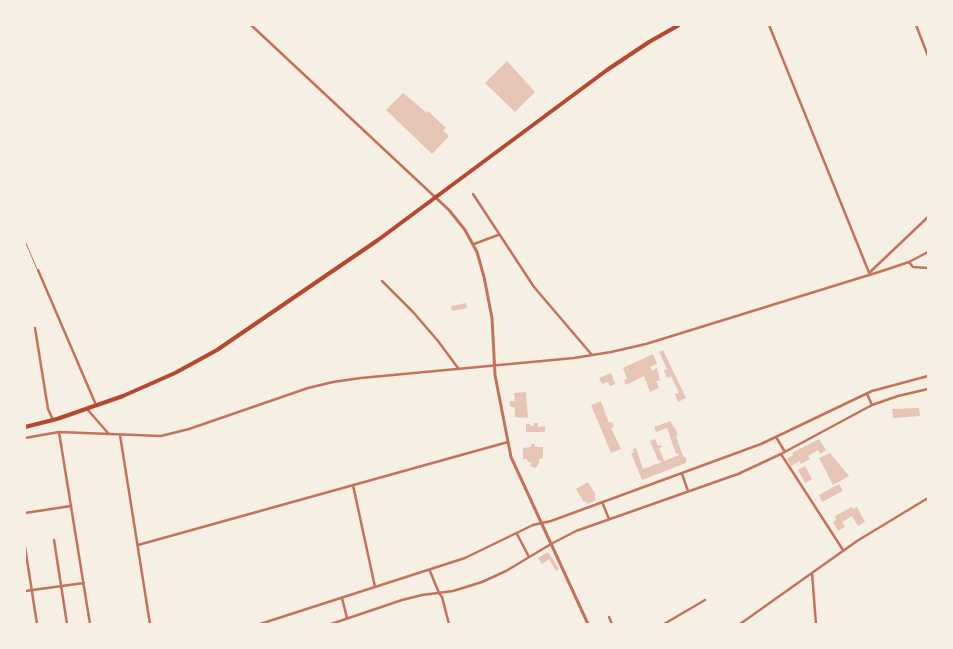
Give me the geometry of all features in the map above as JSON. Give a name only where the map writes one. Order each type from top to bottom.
[{"type":"main road","points":[[25,427],[96,406],[150,385],[218,350],[378,240],[607,70],[679,25]]},
{"type":"street","points":[[250,25],[451,212],[474,244],[482,268],[492,318],[496,383],[513,461],[588,624]]},
{"type":"street","points":[[769,25],[870,274]]},
{"type":"street","points":[[916,25],[928,56]]},
{"type":"street","points":[[473,194],[535,289],[592,355]]},
{"type":"street","points":[[870,274],[928,217]]},
{"type":"street","points":[[474,244],[499,235]]},
{"type":"street","points":[[25,438],[59,432],[160,437],[326,383],[592,355],[646,344],[909,262],[928,252]]},
{"type":"street","points":[[909,262],[913,267],[928,268]]},
{"type":"street","points":[[38,270],[96,406]]},
{"type":"street","points":[[382,282],[425,326],[458,368]]},
{"type":"street","points":[[35,328],[48,409],[53,420]]},
{"type":"street","points":[[260,624],[430,571],[465,558],[541,523],[735,454],[776,437],[866,394],[889,385],[928,376]]},
{"type":"street","points":[[331,624],[402,600],[459,590],[482,582],[506,571],[576,531],[738,474],[785,452],[872,405],[898,396],[928,389]]},
{"type":"street","points":[[866,394],[872,405]]},
{"type":"street","points":[[87,409],[109,434]]},
{"type":"street","points":[[59,432],[90,624]]},
{"type":"street","points":[[120,435],[150,624]]},
{"type":"street","points":[[776,437],[785,452]]},
{"type":"street","points":[[138,545],[508,442]]},
{"type":"street","points":[[781,454],[843,550]]},
{"type":"street","points":[[682,474],[688,491]]},
{"type":"street","points":[[353,485],[375,587]]},
{"type":"street","points":[[740,624],[843,550],[928,498]]},
{"type":"street","points":[[602,502],[609,519]]},
{"type":"street","points":[[25,513],[71,506]]},
{"type":"street","points":[[517,534],[529,557]]},
{"type":"street","points":[[54,540],[67,624]]},
{"type":"street","points":[[25,547],[37,624]]},
{"type":"street","points":[[430,571],[442,597],[450,624]]},
{"type":"street","points":[[812,573],[816,624]]},
{"type":"street","points":[[25,591],[84,582]]},
{"type":"street","points":[[342,598],[347,618]]},
{"type":"street","points":[[664,624],[705,600]]},
{"type":"street","points":[[609,617],[612,624]]},
{"type":"lane","points":[[25,241],[38,270]]},
{"type":"building","points":[[507,61],[535,92],[515,112],[485,83]]},
{"type":"building","points":[[403,93],[427,113],[428,111],[446,128],[443,131],[449,136],[432,154],[386,110]]},
{"type":"building","points":[[466,303],[467,308],[452,311],[451,306]]},
{"type":"building","points":[[663,350],[686,398],[678,402],[675,394],[679,393],[671,376],[667,378],[664,370],[667,369],[659,352]]},
{"type":"building","points":[[653,354],[657,364],[650,367],[652,371],[657,368],[660,380],[656,381],[659,388],[650,392],[644,376],[626,385],[624,380],[627,379],[623,368]]},
{"type":"building","points":[[611,373],[615,384],[610,386],[608,382],[602,384],[599,378]]},
{"type":"building","points":[[526,392],[528,418],[515,417],[515,408],[510,406],[510,401],[515,401],[514,393]]},
{"type":"building","points":[[601,401],[609,423],[612,422],[614,426],[611,428],[621,449],[611,453],[591,405]]},
{"type":"building","points":[[919,408],[920,416],[893,418],[892,409]]},
{"type":"building","points":[[670,421],[678,435],[676,436],[683,456],[686,458],[686,463],[642,480],[631,453],[634,452],[633,449],[636,448],[643,469],[662,462],[658,460],[650,441],[655,439],[658,446],[661,445],[662,447],[659,448],[664,461],[679,455],[678,453],[676,454],[667,428],[656,432],[654,427]]},
{"type":"building","points":[[534,423],[538,423],[538,427],[545,426],[545,432],[526,432],[526,424],[534,426]]},
{"type":"building","points":[[819,439],[826,450],[820,454],[818,450],[808,456],[810,459],[801,464],[800,461],[791,466],[787,459],[793,455],[792,453]]},
{"type":"building","points":[[531,444],[543,447],[543,458],[539,459],[536,468],[530,466],[531,462],[528,462],[527,459],[523,459],[523,448],[531,447]]},
{"type":"building","points":[[830,453],[849,476],[833,485],[819,458]]},
{"type":"building","points":[[805,466],[812,479],[805,483],[798,470]]},
{"type":"building","points":[[588,482],[596,495],[594,496],[596,500],[587,504],[576,489]]},
{"type":"building","points":[[839,484],[843,491],[822,502],[819,495]]},
{"type":"building","points":[[852,507],[853,509],[857,507],[865,522],[858,526],[852,516],[842,522],[845,527],[838,531],[833,522],[836,520],[835,516]]},
{"type":"building","points":[[548,552],[559,569],[556,571],[549,559],[542,564],[538,558]]}]
